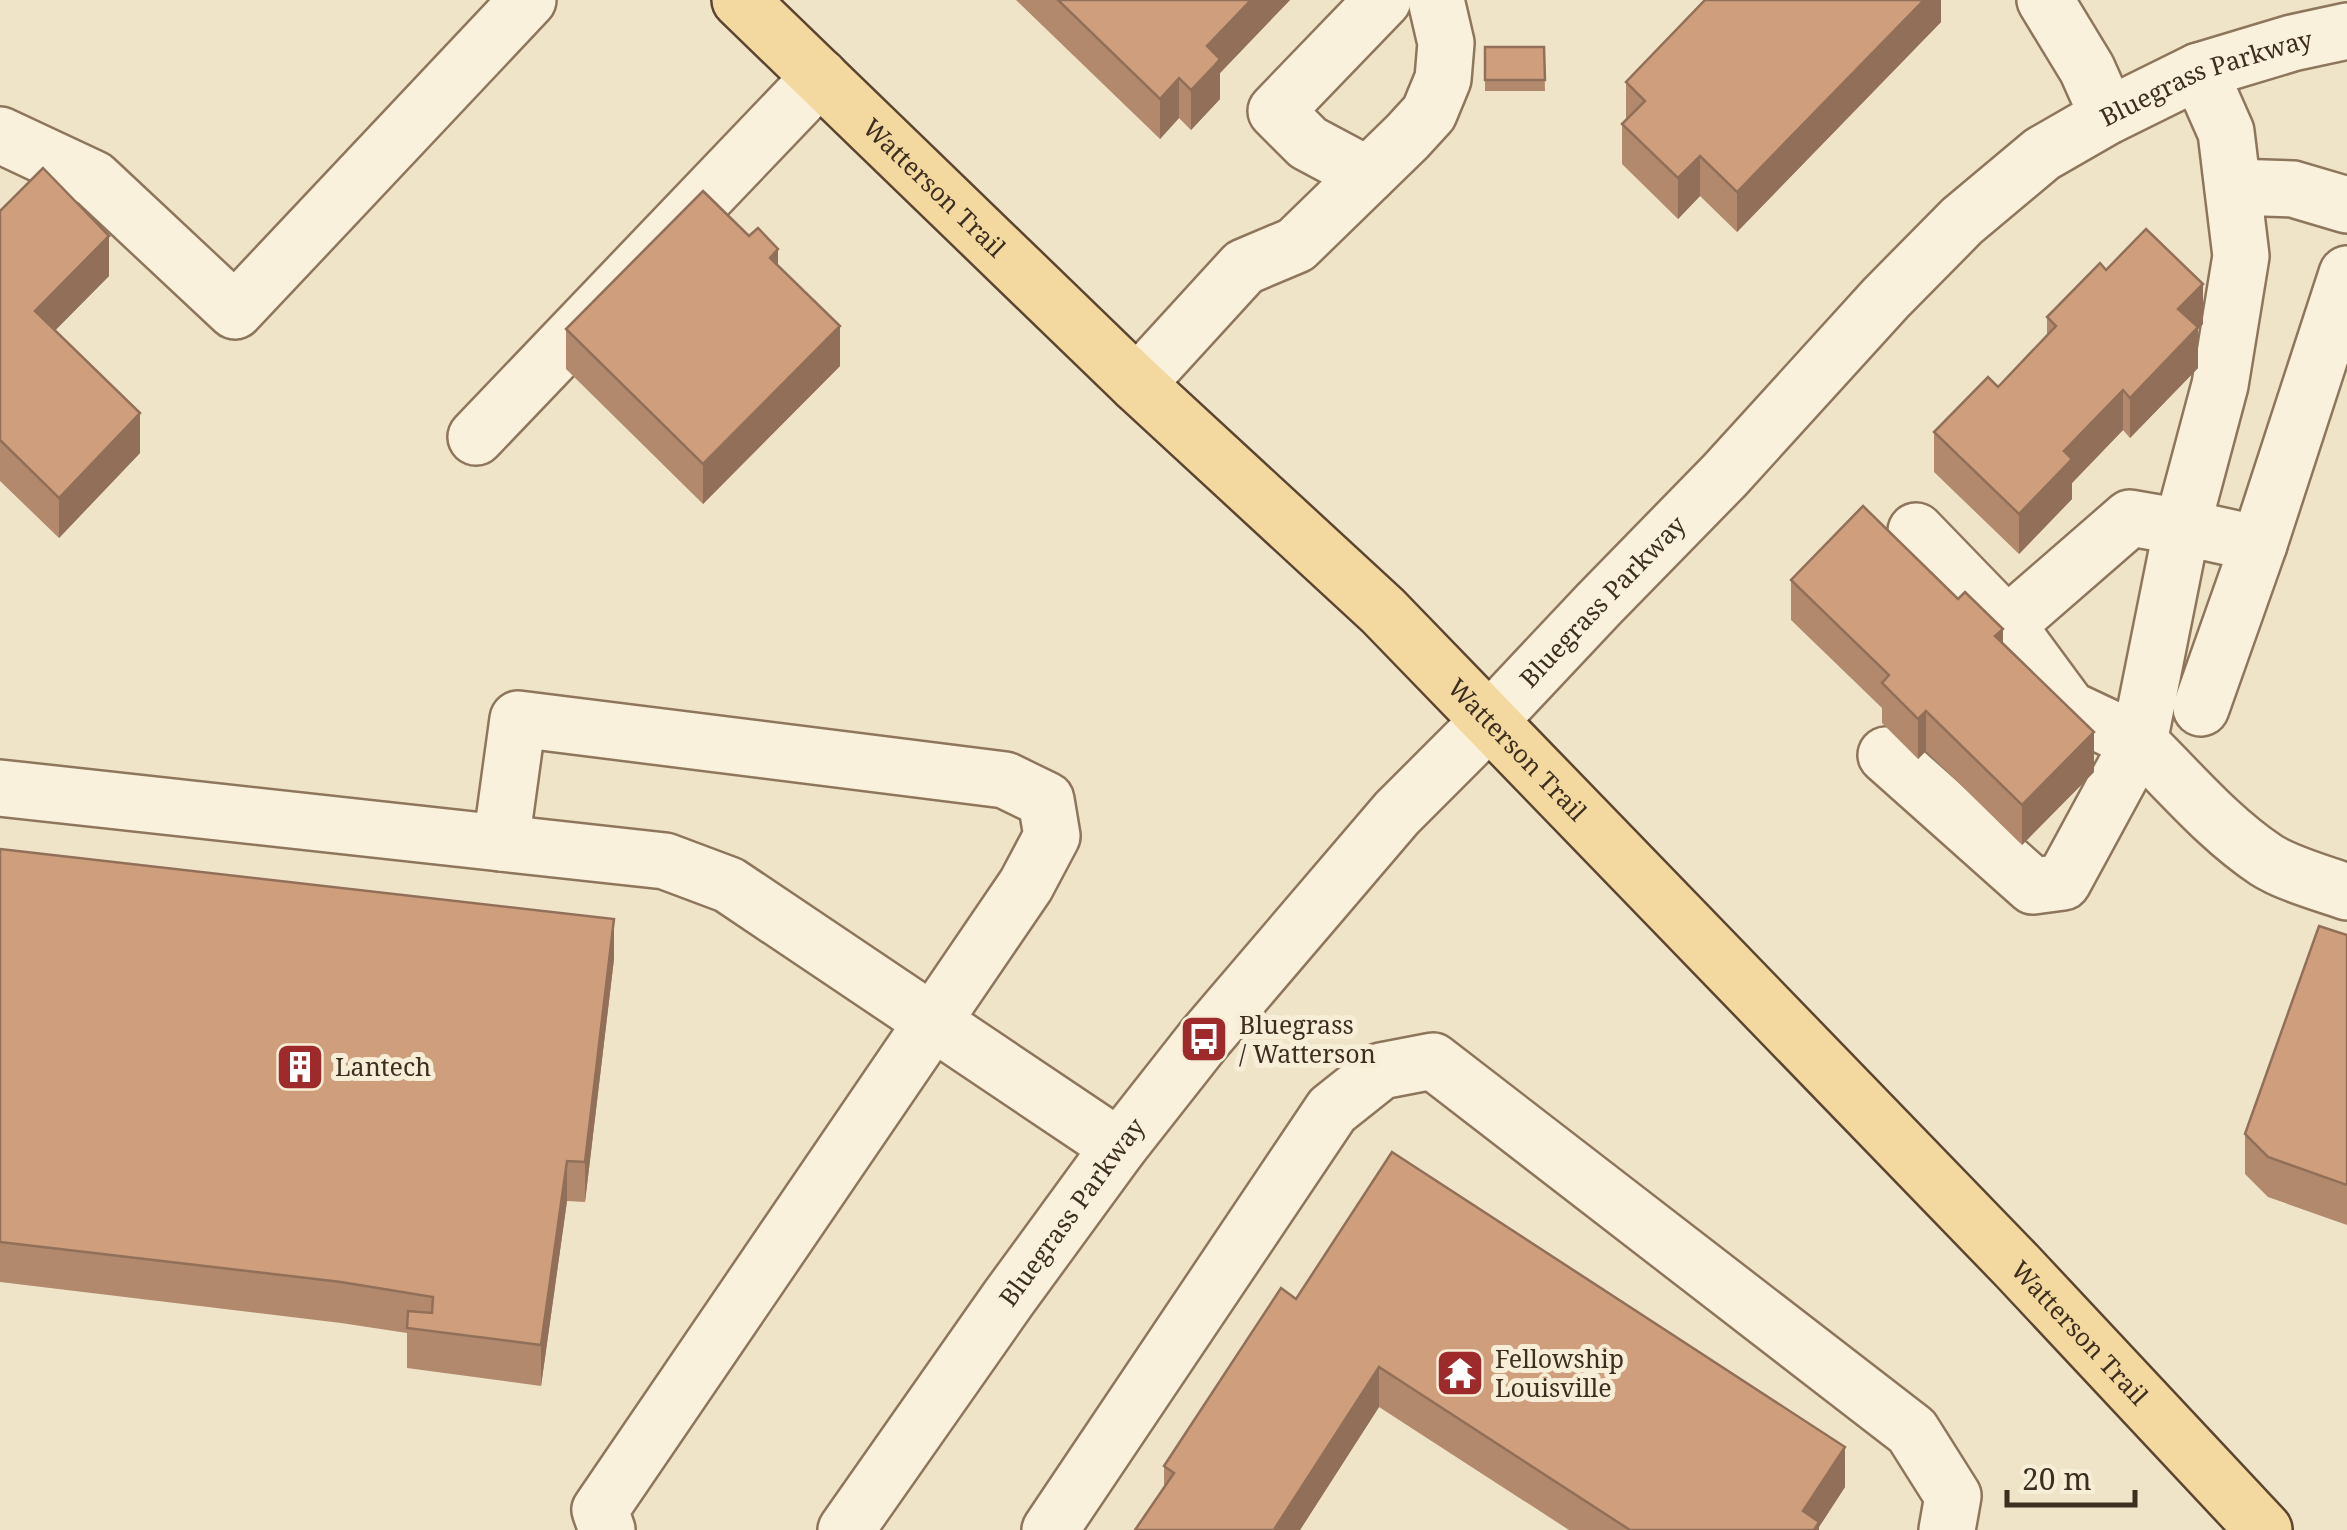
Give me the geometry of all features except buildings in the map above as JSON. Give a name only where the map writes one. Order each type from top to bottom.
[{"type":"main road","name":"Watterson Trail","points":[[740,0],[1136,384],[1383,611],[2003,1252],[2264,1530]]},
{"type":"street","points":[[0,136],[94,179],[235,311],[528,0]]},
{"type":"street","points":[[1368,175],[1308,143],[1276,111],[1383,0]]},
{"type":"street","points":[[1136,384],[1244,267],[1296,245],[1429,113],[1443,79],[1446,43],[1436,0]]},
{"type":"street","points":[[2045,0],[2086,68],[2108,116]]},
{"type":"street","name":"Bluegrass Parkway","points":[[846,1530],[1008,1299],[1204,1038],[1396,813],[1725,475],[1886,298],[1962,221],[2042,154],[2108,116],[2200,71],[2292,43],[2347,32]]},
{"type":"street","points":[[1886,755],[2033,886],[2063,882],[2139,742],[2182,527],[2220,385],[2241,256],[2226,132],[2200,71]]},
{"type":"street","points":[[476,437],[820,77]]},
{"type":"street","points":[[2233,187],[2293,188],[2347,204]]},
{"type":"street","points":[[2202,708],[2347,274]]},
{"type":"street","points":[[2006,625],[2130,518],[2259,544]]},
{"type":"street","points":[[1916,531],[2006,625],[2069,709],[2139,742],[2211,816],[2270,862],[2347,892]]},
{"type":"street","points":[[501,843],[518,719],[1005,780],[1046,800],[1052,836],[1026,885],[600,1510],[607,1530]]},
{"type":"street","points":[[0,788],[665,861],[729,885],[1119,1147]]},
{"type":"street","points":[[1050,1530],[1332,1110],[1381,1071],[1433,1061],[1912,1431],[1952,1496],[1948,1530]]},
{"type":"place","name":"Bluegrass / Watterson","points":[[1204,1039]]},
{"type":"place","name":"Lantech","points":[[300,1067]]},
{"type":"place","name":"Fellowship Louisville","points":[[1460,1373]]}]
